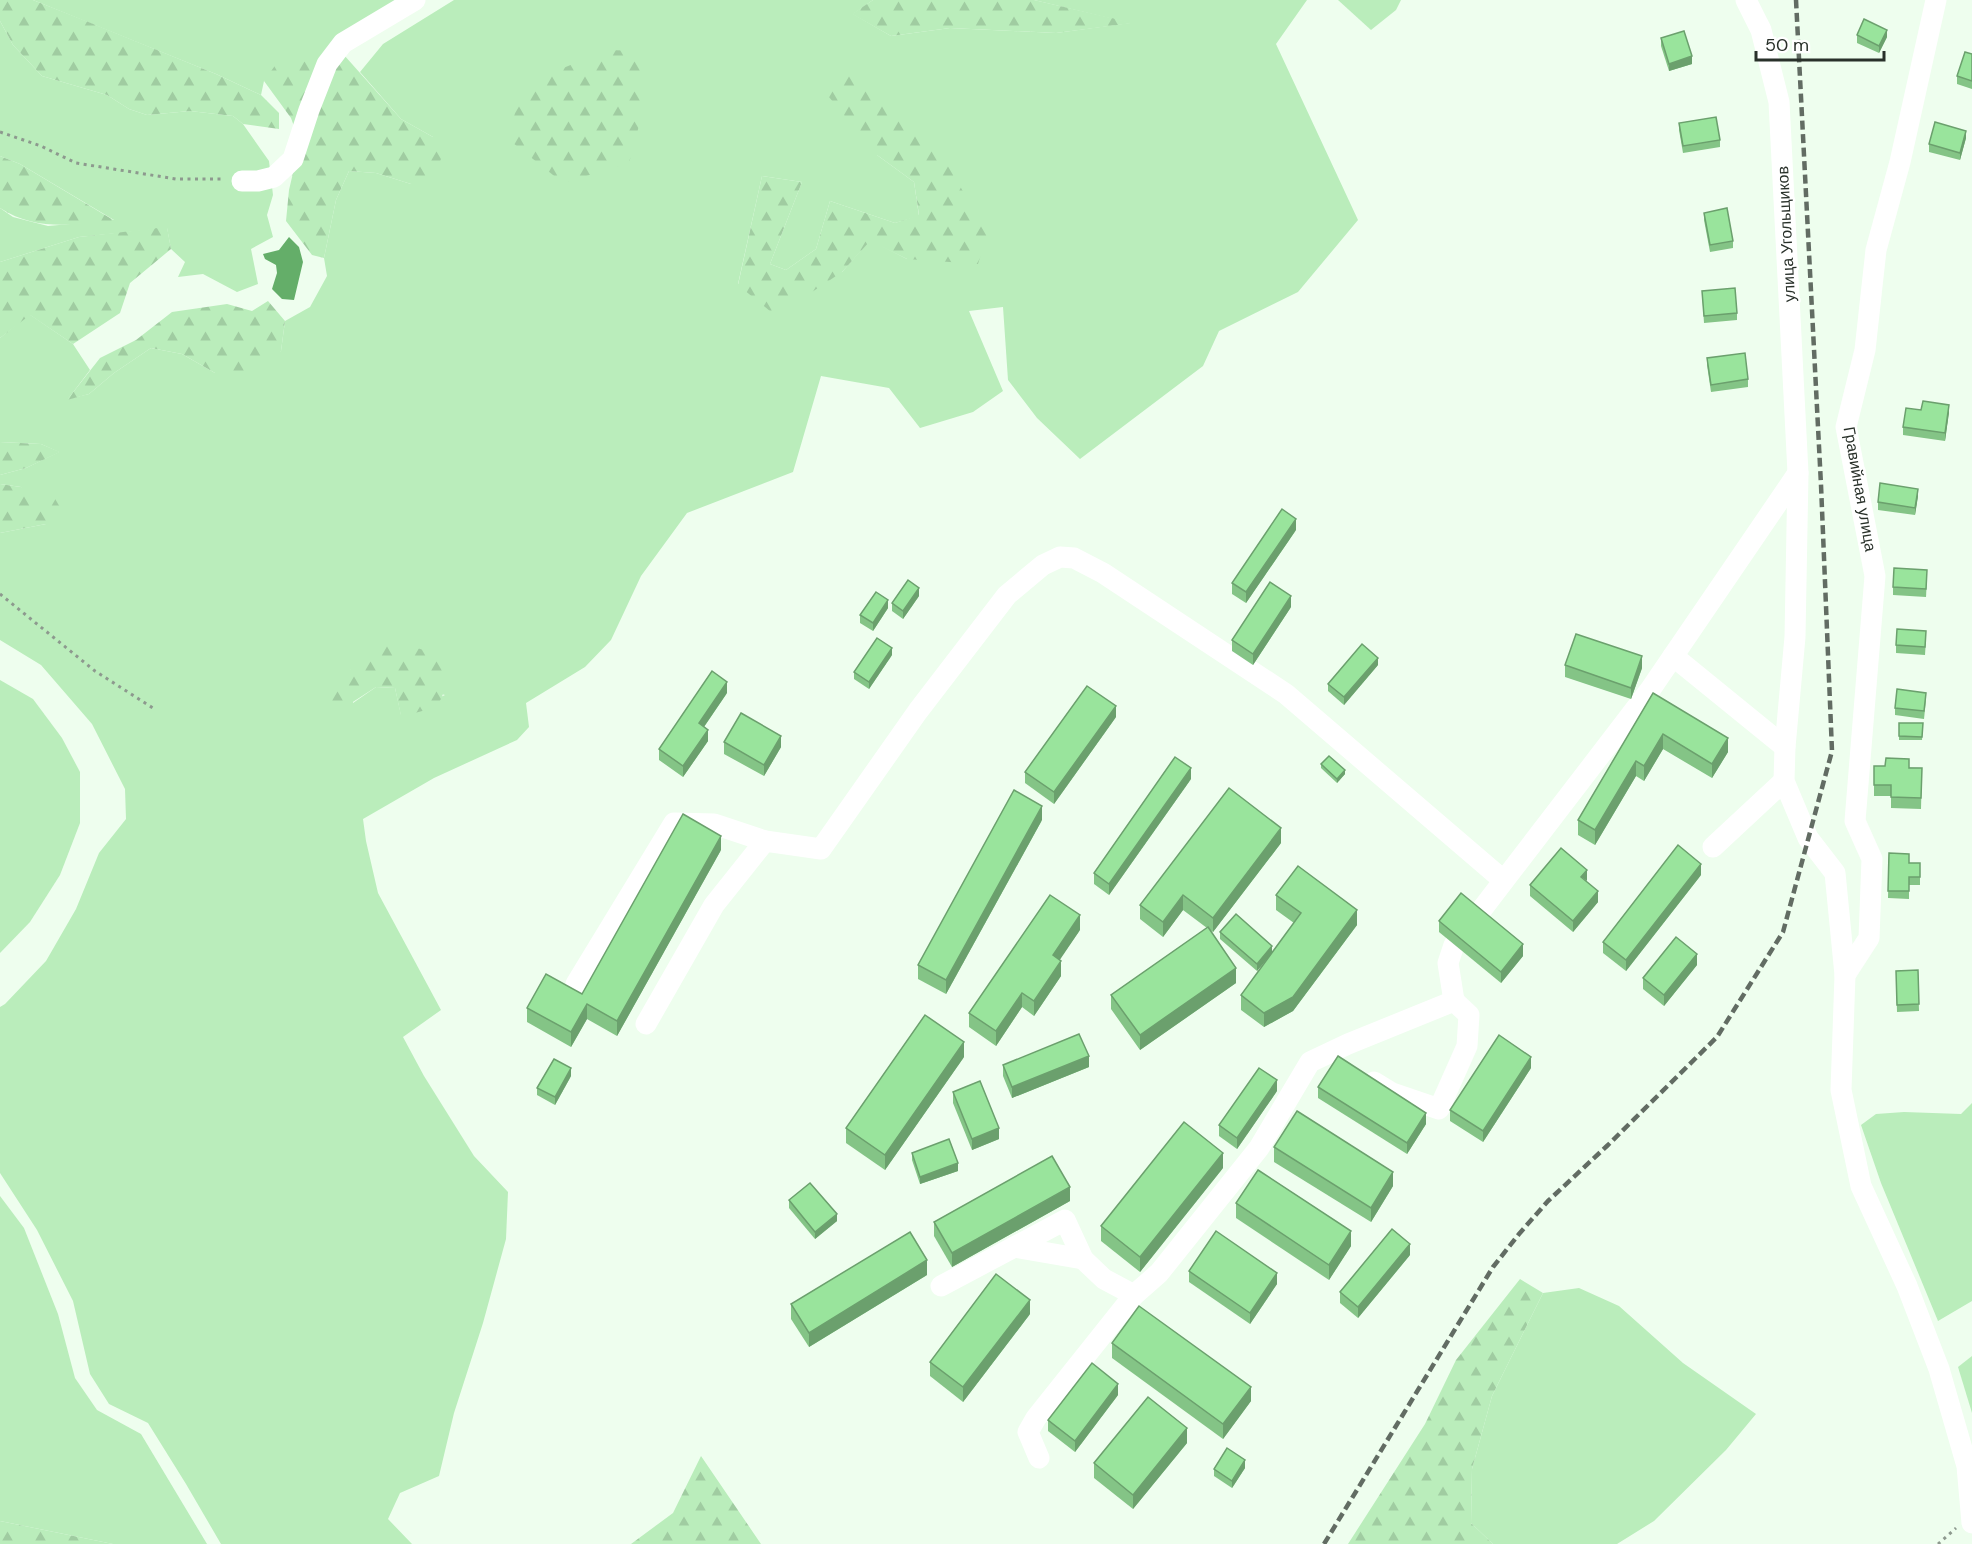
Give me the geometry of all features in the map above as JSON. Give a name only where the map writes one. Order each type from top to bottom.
[{"type":"street","points":[[242,181],[258,181],[274,177],[293,159],[327,64],[343,43],[415,0]]},
{"type":"street","name":"улица Угольщиков","points":[[1746,0],[1761,30],[1779,102],[1798,473],[1795,637],[1784,782]]},
{"type":"street","name":"Гравийная улица","points":[[1845,975],[1869,938],[1872,858],[1855,821],[1875,576],[1846,427],[1865,350],[1876,250],[1900,162],[1936,0]]},
{"type":"street","points":[[1476,917],[1650,690],[1798,473]]},
{"type":"street","points":[[576,984],[674,823],[714,824],[765,841],[821,849],[918,711],[1007,595],[1043,565],[1060,557],[1074,558],[1103,573],[1286,694],[1503,880]]},
{"type":"street","points":[[1673,656],[1785,747]]},
{"type":"street","points":[[1713,847],[1784,782],[1808,838],[1835,873],[1845,975],[1842,1090],[1861,1186],[1907,1286],[1968,1453],[1972,1523]]},
{"type":"street","points":[[646,1024],[714,905],[765,841]]},
{"type":"street","points":[[1329,1053],[1392,1093],[1439,1109],[1467,1046],[1469,1015],[1454,1001],[1448,963],[1454,945]]},
{"type":"street","points":[[1039,1458],[1028,1432],[1036,1418],[1134,1295],[1159,1273],[1259,1148],[1310,1062],[1454,1001]]},
{"type":"street","points":[[941,1286],[1065,1220],[1083,1259],[1104,1279],[1134,1295]]},
{"type":"street","points":[[1014,1247],[1083,1259]]},
{"type":"path","points":[[0,132],[41,146],[76,164],[176,179],[242,181]]},
{"type":"path","points":[[0,594],[95,671],[156,710]]},
{"type":"green space","points":[[0,0],[33,0],[216,74],[261,95],[279,113],[279,129],[243,124],[233,116],[190,111],[147,115],[129,109],[107,95],[42,76],[13,45],[0,21]]},
{"type":"green space","points":[[33,0],[400,0],[344,55],[264,81],[261,95],[216,74]]},
{"type":"green space","points":[[454,0],[873,0],[853,14],[891,36],[950,28],[1056,33],[1130,23],[1034,0],[1307,0],[1276,44],[1358,220],[1298,292],[1219,331],[1203,366],[1080,459],[1037,418],[1008,380],[1003,307],[969,311],[1003,391],[973,412],[920,428],[889,388],[821,376],[793,472],[687,513],[641,576],[611,640],[585,667],[526,703],[529,727],[517,740],[434,778],[363,819],[378,893],[441,1010],[403,1037],[424,1076],[474,1156],[508,1192],[506,1239],[483,1323],[454,1413],[439,1476],[400,1493],[388,1519],[412,1544],[221,1544],[148,1423],[109,1404],[90,1374],[73,1301],[37,1230],[0,1173],[0,1007],[46,961],[76,909],[99,853],[126,819],[125,789],[92,724],[41,665],[0,640],[0,533],[46,524],[21,487],[0,484],[0,475],[26,468],[59,452],[41,444],[0,442],[0,338],[29,314],[73,344],[90,370],[68,399],[89,394],[114,373],[151,348],[182,354],[215,373],[281,351],[285,321],[310,307],[327,276],[324,258],[336,200],[349,171],[376,173],[411,184],[433,137],[401,119],[360,72],[383,44]],"holes":[[[877,155],[950,168],[907,259],[870,240],[842,272],[738,284],[762,176],[802,182],[770,264],[786,270],[816,249],[830,201],[895,223],[919,216],[914,182]],[[350,669],[445,695],[401,715],[395,688],[376,687],[353,703]]]},
{"type":"green space","points":[[873,0],[1034,0],[1133,23],[1056,33],[950,28],[891,36],[852,14]]},
{"type":"green space","points":[[1338,0],[1401,0],[1396,10],[1371,30]]},
{"type":"green space","points":[[0,21],[13,45],[42,76],[107,95],[129,109],[147,115],[190,111],[233,116],[243,124],[269,161],[273,195],[267,215],[273,237],[251,249],[258,284],[237,292],[203,274],[178,277],[185,262],[171,249],[167,228],[79,237],[0,262],[0,208],[13,217],[48,226],[114,220],[20,164],[0,156]]},
{"type":"green space","points":[[607,50],[642,51],[645,103],[629,163],[563,183],[513,143],[511,136],[516,105],[556,71]]},
{"type":"green space","points":[[344,55],[401,119],[433,137],[442,156],[433,181],[411,184],[376,173],[349,171],[336,200],[324,258],[312,255],[286,221],[289,190],[300,143],[291,118],[264,81],[279,60],[320,62]]},
{"type":"green space","points":[[844,71],[896,111],[950,168],[987,235],[978,264],[907,259],[870,241],[842,272],[776,316],[738,285],[762,176],[802,182],[770,264],[786,270],[816,249],[830,201],[895,223],[919,215],[914,182],[877,155],[824,91]]},
{"type":"green space","points":[[0,156],[20,164],[115,221],[56,225],[28,221],[14,216],[0,208]]},
{"type":"green space","points":[[167,227],[171,249],[130,283],[120,313],[73,344],[30,315],[0,338],[0,262],[79,237]]},
{"type":"green space","points":[[268,301],[285,321],[281,351],[249,378],[215,373],[182,354],[151,348],[114,373],[89,394],[67,400],[100,358],[136,340],[172,312],[227,304],[252,311]]},
{"type":"green space","points":[[0,442],[41,444],[60,452],[26,468],[0,475]]},
{"type":"green space","points":[[0,484],[21,487],[54,497],[61,509],[46,524],[0,533]]},
{"type":"green space","points":[[397,642],[427,651],[446,664],[444,689],[438,703],[425,710],[401,716],[395,688],[376,687],[342,709],[327,700],[322,690],[376,650]]},
{"type":"green space","points":[[0,680],[33,699],[62,738],[80,772],[80,823],[60,875],[30,922],[0,953]]},
{"type":"green space","points":[[1972,1103],[1972,1301],[1938,1321],[1881,1183],[1861,1125],[1876,1114],[1904,1112],[1961,1114]]},
{"type":"green space","points":[[0,1196],[24,1228],[58,1314],[75,1378],[97,1410],[141,1434],[207,1544],[113,1544],[0,1521]]},
{"type":"green space","points":[[1520,1279],[1543,1293],[1492,1396],[1472,1469],[1471,1523],[1493,1544],[1348,1544],[1425,1424],[1456,1360]]},
{"type":"green space","points":[[1579,1288],[1619,1306],[1683,1363],[1756,1414],[1726,1450],[1654,1521],[1617,1544],[1493,1544],[1471,1523],[1472,1469],[1492,1396],[1543,1293]]},
{"type":"green space","points":[[1972,1356],[1972,1413],[1958,1367]]},
{"type":"green space","points":[[701,1456],[761,1544],[631,1544],[673,1513]]},
{"type":"green space","points":[[0,1521],[113,1544],[0,1544]]},
{"type":"shaded area","points":[[289,237],[299,247],[303,262],[294,300],[282,299],[272,289],[277,273],[276,265],[265,259],[263,254],[279,250]]},
{"type":"building","points":[[1864,19],[1887,30],[1879,46],[1857,35]]},
{"type":"building","points":[[1684,31],[1692,56],[1669,64],[1661,38]]},
{"type":"building","points":[[1965,52],[1972,54],[1972,81],[1957,76]]},
{"type":"building","points":[[1716,117],[1720,140],[1683,146],[1679,123]]},
{"type":"building","points":[[1935,122],[1966,131],[1960,153],[1929,144]]},
{"type":"building","points":[[1727,208],[1733,241],[1710,245],[1704,213]]},
{"type":"building","points":[[1735,288],[1737,313],[1704,316],[1702,291]]},
{"type":"building","points":[[1745,353],[1748,379],[1711,385],[1707,358]]},
{"type":"building","points":[[1923,401],[1949,405],[1945,433],[1903,427],[1906,408],[1921,410]]},
{"type":"building","points":[[1880,483],[1918,489],[1915,508],[1878,502]]},
{"type":"building","points":[[1282,509],[1296,519],[1246,592],[1232,583]]},
{"type":"building","points":[[1894,568],[1927,570],[1926,589],[1893,587]]},
{"type":"building","points":[[908,580],[919,588],[903,611],[892,603]]},
{"type":"building","points":[[1270,582],[1291,596],[1253,654],[1232,640]]},
{"type":"building","points":[[876,592],[888,600],[873,623],[860,615]]},
{"type":"building","points":[[1897,629],[1926,631],[1925,647],[1896,645]]},
{"type":"building","points":[[1576,634],[1642,656],[1631,688],[1565,665]]},
{"type":"building","points":[[877,638],[892,648],[869,682],[854,672]]},
{"type":"building","points":[[1362,644],[1378,658],[1344,697],[1328,684]]},
{"type":"building","points":[[712,671],[727,682],[699,723],[708,730],[683,766],[659,749]]},
{"type":"building","points":[[1087,686],[1116,706],[1054,792],[1025,772]]},
{"type":"building","points":[[1897,689],[1926,693],[1924,711],[1895,708]]},
{"type":"building","points":[[1653,693],[1728,738],[1712,764],[1663,734],[1644,766],[1636,761],[1595,830],[1578,820]]},
{"type":"building","points":[[741,713],[781,736],[764,765],[724,742]]},
{"type":"building","points":[[1899,723],[1923,723],[1922,737],[1899,736]]},
{"type":"building","points":[[1329,756],[1345,770],[1337,779],[1321,764]]},
{"type":"building","points":[[1175,757],[1191,768],[1109,884],[1094,873]]},
{"type":"building","points":[[1886,758],[1909,759],[1909,768],[1922,768],[1921,798],[1891,797],[1891,785],[1874,785],[1874,766],[1885,766]]},
{"type":"building","points":[[1229,788],[1281,828],[1213,918],[1183,895],[1163,922],[1140,905]]},
{"type":"building","points":[[1014,790],[1042,806],[946,980],[918,965]]},
{"type":"building","points":[[683,814],[721,836],[617,1021],[587,1004],[571,1032],[527,1008],[546,974],[582,994]]},
{"type":"building","points":[[1678,845],[1701,864],[1626,960],[1603,942]]},
{"type":"building","points":[[1561,848],[1587,870],[1581,877],[1598,891],[1573,921],[1530,885]]},
{"type":"building","points":[[1889,853],[1909,854],[1909,863],[1920,863],[1920,877],[1909,877],[1909,891],[1888,891]]},
{"type":"building","points":[[1298,866],[1357,910],[1293,997],[1264,1013],[1241,995],[1301,913],[1276,895]]},
{"type":"building","points":[[1461,893],[1523,944],[1501,972],[1439,921]]},
{"type":"building","points":[[1050,895],[1080,915],[1053,955],[1061,961],[1034,1001],[1022,993],[996,1031],[969,1013]]},
{"type":"building","points":[[1236,914],[1272,946],[1257,964],[1220,932]]},
{"type":"building","points":[[1208,927],[1236,968],[1140,1035],[1111,995]]},
{"type":"building","points":[[1676,937],[1697,954],[1664,995],[1643,978]]},
{"type":"building","points":[[1918,970],[1919,1004],[1897,1005],[1896,971]]},
{"type":"building","points":[[925,1015],[964,1042],[885,1155],[846,1128]]},
{"type":"building","points":[[1079,1034],[1089,1056],[1012,1087],[1003,1065]]},
{"type":"building","points":[[1499,1035],[1531,1057],[1483,1131],[1450,1110]]},
{"type":"building","points":[[1338,1056],[1426,1113],[1407,1143],[1318,1087]]},
{"type":"building","points":[[554,1059],[571,1068],[555,1097],[537,1088]]},
{"type":"building","points":[[1259,1068],[1277,1080],[1237,1138],[1219,1125]]},
{"type":"building","points":[[980,1081],[999,1128],[972,1139],[953,1092]]},
{"type":"building","points":[[1297,1111],[1393,1172],[1371,1208],[1274,1147]]},
{"type":"building","points":[[1184,1122],[1223,1153],[1140,1257],[1101,1226]]},
{"type":"building","points":[[949,1139],[958,1163],[920,1177],[912,1153]]},
{"type":"building","points":[[1052,1156],[1070,1187],[952,1253],[934,1222]]},
{"type":"building","points":[[1258,1170],[1351,1231],[1329,1265],[1236,1203]]},
{"type":"building","points":[[810,1183],[837,1214],[815,1232],[789,1200]]},
{"type":"building","points":[[1392,1229],[1410,1244],[1358,1307],[1340,1292]]},
{"type":"building","points":[[1216,1231],[1277,1273],[1250,1313],[1189,1271]]},
{"type":"building","points":[[910,1232],[927,1260],[809,1333],[791,1304]]},
{"type":"building","points":[[996,1274],[1030,1300],[963,1387],[930,1362]]},
{"type":"building","points":[[1139,1306],[1251,1387],[1223,1424],[1112,1343]]},
{"type":"building","points":[[1092,1363],[1118,1384],[1075,1441],[1048,1420]]},
{"type":"building","points":[[1148,1397],[1187,1428],[1133,1495],[1094,1463]]},
{"type":"building","points":[[1227,1448],[1245,1460],[1232,1481],[1214,1469]]},
{"type":"railway","points":[[1324,1544],[1493,1267],[1548,1201],[1717,1037],[1783,932],[1832,751],[1796,0]]}]
